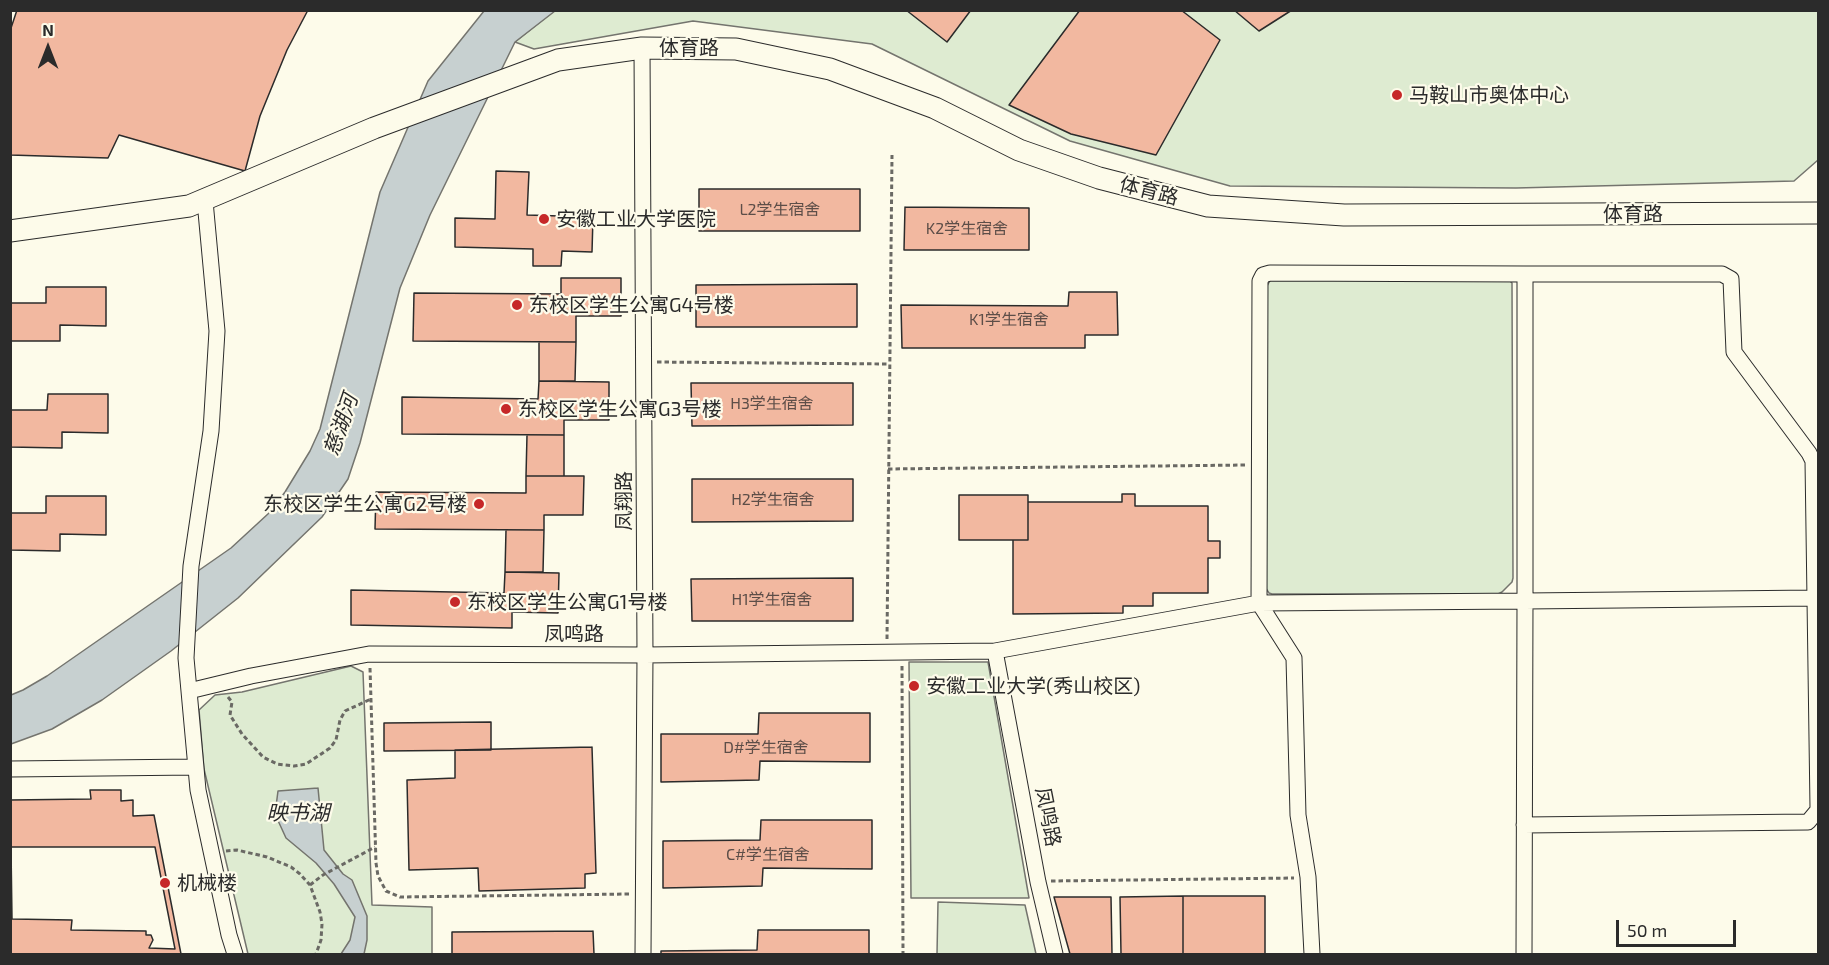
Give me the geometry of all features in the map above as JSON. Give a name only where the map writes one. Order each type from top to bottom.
[{"type":"street","name":"体育路","points":[[10,231],[189,206],[374,129],[558,60],[642,48],[736,49],[830,69],[935,108],[1019,150],[1099,178],[1208,206],[1344,215],[1818,213]]},
{"type":"street","name":"凤翔路","points":[[642,48],[645,362],[643,954]]},
{"type":"street","points":[[205,201],[217,331],[211,431],[191,566],[186,658],[198,790],[235,954]]},
{"type":"street","points":[[1312,954],[1308,877],[1298,815],[1294,658],[1258,603],[1260,281],[1263,275],[1270,273],[1722,274],[1731,279],[1734,352],[1813,461],[1818,809],[1808,822],[1524,825]]},
{"type":"street","points":[[1524,954],[1525,274]]},
{"type":"street","points":[[995,651],[1258,603],[1815,598]]},
{"type":"street","name":"凤鸣路","points":[[189,691],[251,676],[369,654],[645,656],[995,651],[1038,882],[1055,954]]},
{"type":"street","points":[[10,769],[196,767]]},
{"type":"path","points":[[892,155],[888,469],[903,954]]},
{"type":"path","points":[[645,362],[889,364]]},
{"type":"path","points":[[888,469],[1259,465]]},
{"type":"path","points":[[369,654],[375,847],[378,876],[386,891],[400,897],[644,894]]},
{"type":"path","points":[[217,684],[232,702],[230,715],[262,758],[277,764],[294,766],[306,764],[330,748],[336,740],[340,720],[345,711],[371,699]]},
{"type":"path","points":[[310,885],[323,875],[375,847]]},
{"type":"path","points":[[212,853],[237,850],[267,857],[291,867],[310,885],[322,924],[321,940],[316,954]]},
{"type":"path","points":[[1038,882],[1308,877]]},
{"type":"green space","name":"马鞍山市奥体中心","points":[[555,10],[1818,11],[1818,160],[1794,181],[1516,188],[1230,186],[1070,141],[872,44],[693,21],[534,49],[515,42]]},
{"type":"green space","points":[[1271,279],[1509,280],[1512,283],[1513,578],[1502,592],[1498,594],[1269,593],[1265,587],[1267,286]]},
{"type":"green space","points":[[909,662],[988,662],[1029,898],[911,898]]},
{"type":"green space","points":[[351,666],[363,672],[372,905],[432,907],[432,954],[248,954],[204,769],[199,710],[215,695],[242,692]]},
{"type":"green space","points":[[938,902],[1025,905],[1036,954],[937,954]]},
{"type":"water","name":"慈湖河","points":[[484,11],[555,11],[515,42],[430,215],[400,288],[360,443],[348,479],[322,517],[238,598],[171,651],[102,700],[52,729],[11,744],[11,695],[47,676],[231,548],[269,513],[285,492],[310,451],[320,429],[380,192],[428,81]]},
{"type":"water","name":"映书湖","points":[[318,788],[324,850],[343,874],[352,880],[367,916],[367,940],[364,954],[341,954],[350,940],[355,917],[334,884],[316,863],[286,838],[275,814],[278,791]]},
{"type":"building","points":[[17,10],[308,10],[287,50],[260,116],[245,171],[119,135],[108,158],[10,155],[10,31]]},
{"type":"building","points":[[906,10],[971,10],[947,42]]},
{"type":"building","points":[[1080,10],[1181,10],[1220,40],[1156,155],[1071,134],[1009,105]]},
{"type":"building","points":[[1234,10],[1292,10],[1259,31]]},
{"type":"building","name":"安徽工业大学医院","points":[[496,171],[529,172],[527,215],[593,217],[592,252],[562,251],[561,266],[533,266],[533,249],[455,247],[455,218],[495,219]]},
{"type":"building","points":[[699,189],[860,189],[860,231],[699,231]]},
{"type":"building","points":[[905,207],[1029,208],[1029,250],[904,250]]},
{"type":"building","name":"东校区学生公寓G4号楼","points":[[561,278],[621,278],[621,316],[576,316],[576,342],[413,341],[414,293],[561,294]]},
{"type":"building","points":[[857,284],[857,327],[696,327],[696,285]]},
{"type":"building","points":[[46,287],[106,287],[106,326],[60,325],[60,341],[10,341],[10,303],[46,303]]},
{"type":"building","points":[[1069,292],[1117,292],[1118,335],[1085,335],[1085,348],[902,348],[901,305],[1068,306]]},
{"type":"building","points":[[539,342],[576,342],[575,381],[539,381]]},
{"type":"building","name":"东校区学生公寓G3号楼","points":[[539,381],[609,382],[609,420],[564,420],[564,435],[402,434],[402,397],[538,399]]},
{"type":"building","points":[[691,383],[853,383],[853,425],[692,426]]},
{"type":"building","points":[[48,394],[108,394],[108,433],[62,432],[62,448],[10,447],[10,410],[47,410]]},
{"type":"building","points":[[527,435],[564,435],[564,476],[526,476]]},
{"type":"building","name":"东校区学生公寓G2号楼","points":[[526,476],[584,476],[583,515],[544,515],[544,530],[375,529],[376,492],[526,493]]},
{"type":"building","points":[[692,479],[853,479],[853,521],[692,522]]},
{"type":"building","points":[[1122,494],[1135,494],[1135,506],[1208,506],[1208,541],[1220,541],[1220,558],[1208,558],[1208,593],[1153,593],[1153,606],[1123,606],[1123,613],[1013,614],[1013,540],[1028,540],[1028,502],[1122,502]]},
{"type":"building","points":[[959,495],[1028,495],[1028,540],[959,540]]},
{"type":"building","points":[[46,496],[106,496],[106,535],[60,534],[60,551],[10,550],[10,513],[46,513]]},
{"type":"building","points":[[506,530],[544,530],[543,572],[505,572]]},
{"type":"building","name":"东校区学生公寓G1号楼","points":[[505,572],[559,573],[558,613],[512,612],[512,628],[351,625],[351,590],[504,593]]},
{"type":"building","points":[[853,578],[853,621],[692,621],[691,579]]},
{"type":"building","points":[[759,713],[870,713],[870,762],[760,761],[759,780],[661,782],[661,734],[758,734]]},
{"type":"building","points":[[491,722],[491,750],[384,751],[384,723]]},
{"type":"building","points":[[592,747],[596,873],[585,874],[585,888],[479,891],[478,868],[409,870],[407,780],[455,778],[455,750]]},
{"type":"building","name":"机械楼","points":[[90,790],[121,790],[121,801],[133,800],[133,816],[154,815],[181,954],[10,954],[10,800],[91,799]],"holes":[[[11,847],[155,847],[175,949],[149,948],[153,940],[151,935],[146,935],[146,931],[71,930],[72,920],[12,919]]]},
{"type":"building","points":[[761,820],[872,820],[872,869],[763,868],[762,886],[663,888],[663,841],[760,840]]},
{"type":"building","points":[[1183,896],[1183,954],[1121,954],[1120,897]]},
{"type":"building","points":[[1183,896],[1265,896],[1265,954],[1183,954]]},
{"type":"building","points":[[1054,897],[1111,897],[1112,954],[1070,954]]},
{"type":"building","points":[[758,930],[869,930],[869,954],[661,954],[661,951],[757,950]]},
{"type":"building","points":[[593,931],[594,954],[452,954],[452,932]]},
{"type":"place","name":"马鞍山市奥体中心","points":[[1397,95]]},
{"type":"place","name":"安徽工业大学医院","points":[[544,219]]},
{"type":"place","name":"东校区学生公寓G4号楼","points":[[517,305]]},
{"type":"place","name":"东校区学生公寓G3号楼","points":[[506,409]]},
{"type":"place","name":"东校区学生公寓G2号楼","points":[[479,504]]},
{"type":"place","name":"东校区学生公寓G1号楼","points":[[455,602]]},
{"type":"place","name":"安徽工业大学(秀山校区)","points":[[914,686]]},
{"type":"place","name":"机械楼","points":[[165,883]]}]
